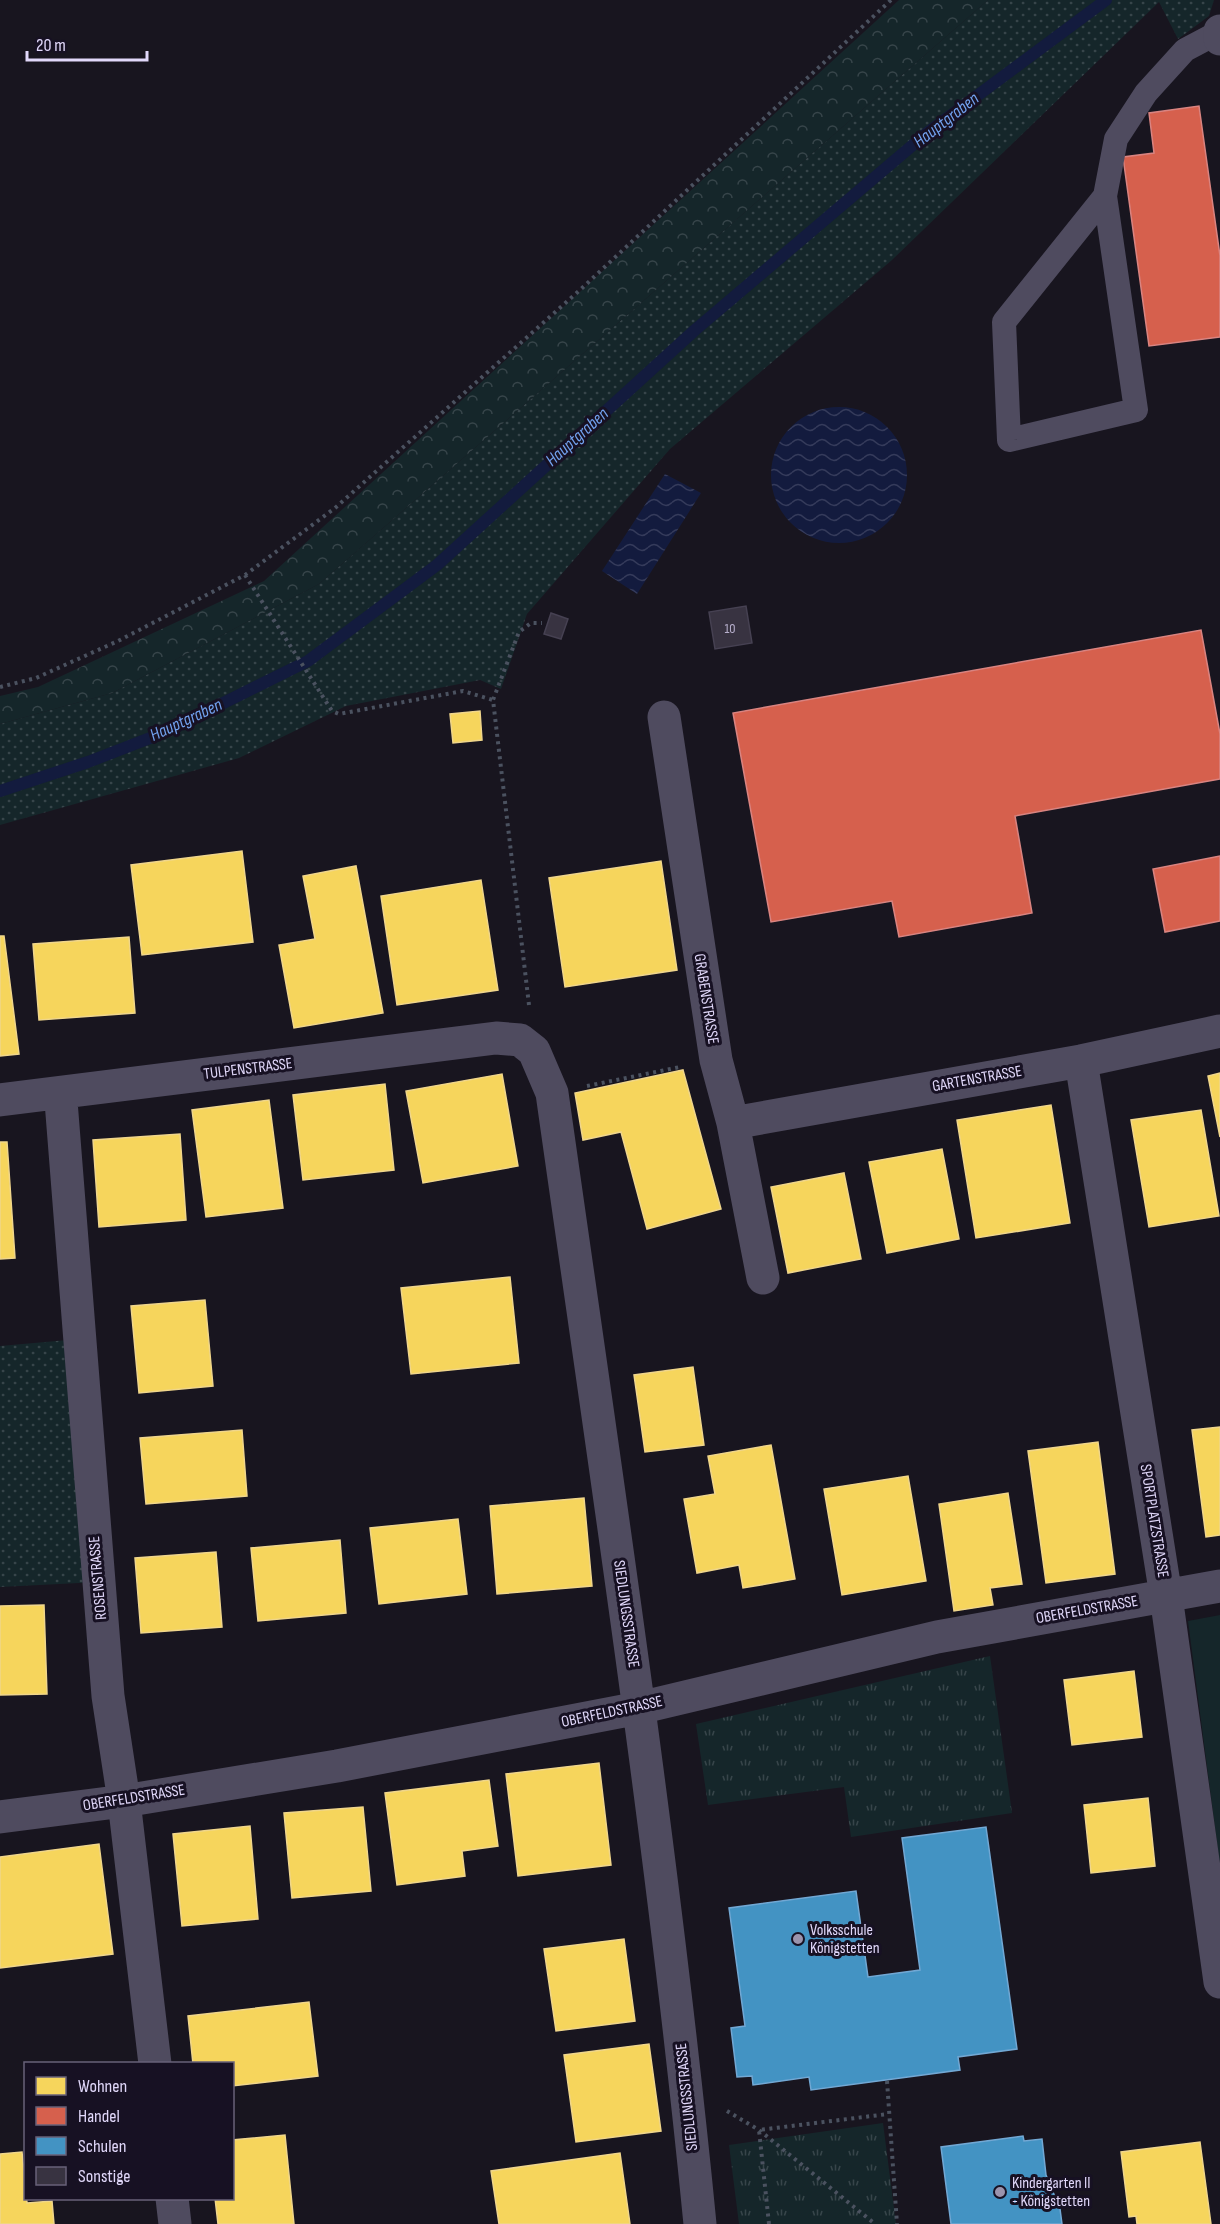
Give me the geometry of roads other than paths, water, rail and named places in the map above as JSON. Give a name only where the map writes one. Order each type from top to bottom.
[{"type":"street","name":"GRABENSTRASSE","points":[[664,717],[716,1060],[733,1123],[763,1278]]},
{"type":"street","name":"GARTENSTRASSE","points":[[733,1123],[1081,1061],[1220,1032]]},
{"type":"street","name":"TULPENSTRASSE","points":[[0,1100],[496,1038],[520,1040],[534,1051]]},
{"type":"street","name":"SIEDLUNGSSTRASSE","points":[[534,1051],[552,1093],[639,1708],[687,2088],[700,2224]]},
{"type":"street","name":"SPORTPLATZSTRASSE","points":[[1081,1061],[1166,1596],[1220,1982]]},
{"type":"street","name":"ROSENSTRASSE","points":[[55,1093],[61,1101],[107,1684],[124,1801],[155,2062]]},
{"type":"street","name":"OBERFELDSTRASSE","points":[[0,1817],[124,1801],[336,1766],[639,1708],[937,1637],[1220,1586]]},
{"type":"street","points":[[172,2200],[175,2224]]},
{"type":"lane","points":[[1105,196],[1004,322],[1009,440],[1136,410],[1105,196],[1116,139],[1146,93],[1185,50],[1220,34]]},
{"type":"water","points":[[839,407],[865,412],[877,418],[887,427],[896,437],[902,449],[907,475],[902,501],[896,513],[887,523],[877,532],[865,538],[839,543],[813,538],[801,532],[791,523],[782,513],[776,501],[771,475],[776,449],[782,437],[791,427],[801,418],[813,412]]},
{"type":"water","points":[[665,474],[701,493],[637,594],[602,571]]},
{"type":"waterway","name":"Hauptgraben","points":[[0,791],[88,762],[163,733],[308,661],[437,565],[695,330],[927,133],[1106,0]]},
{"type":"place","name":"Volksschule Königstetten","points":[[798,1939]]},
{"type":"place","name":"Kindergarten II - Königstetten","points":[[1000,2192]]}]
